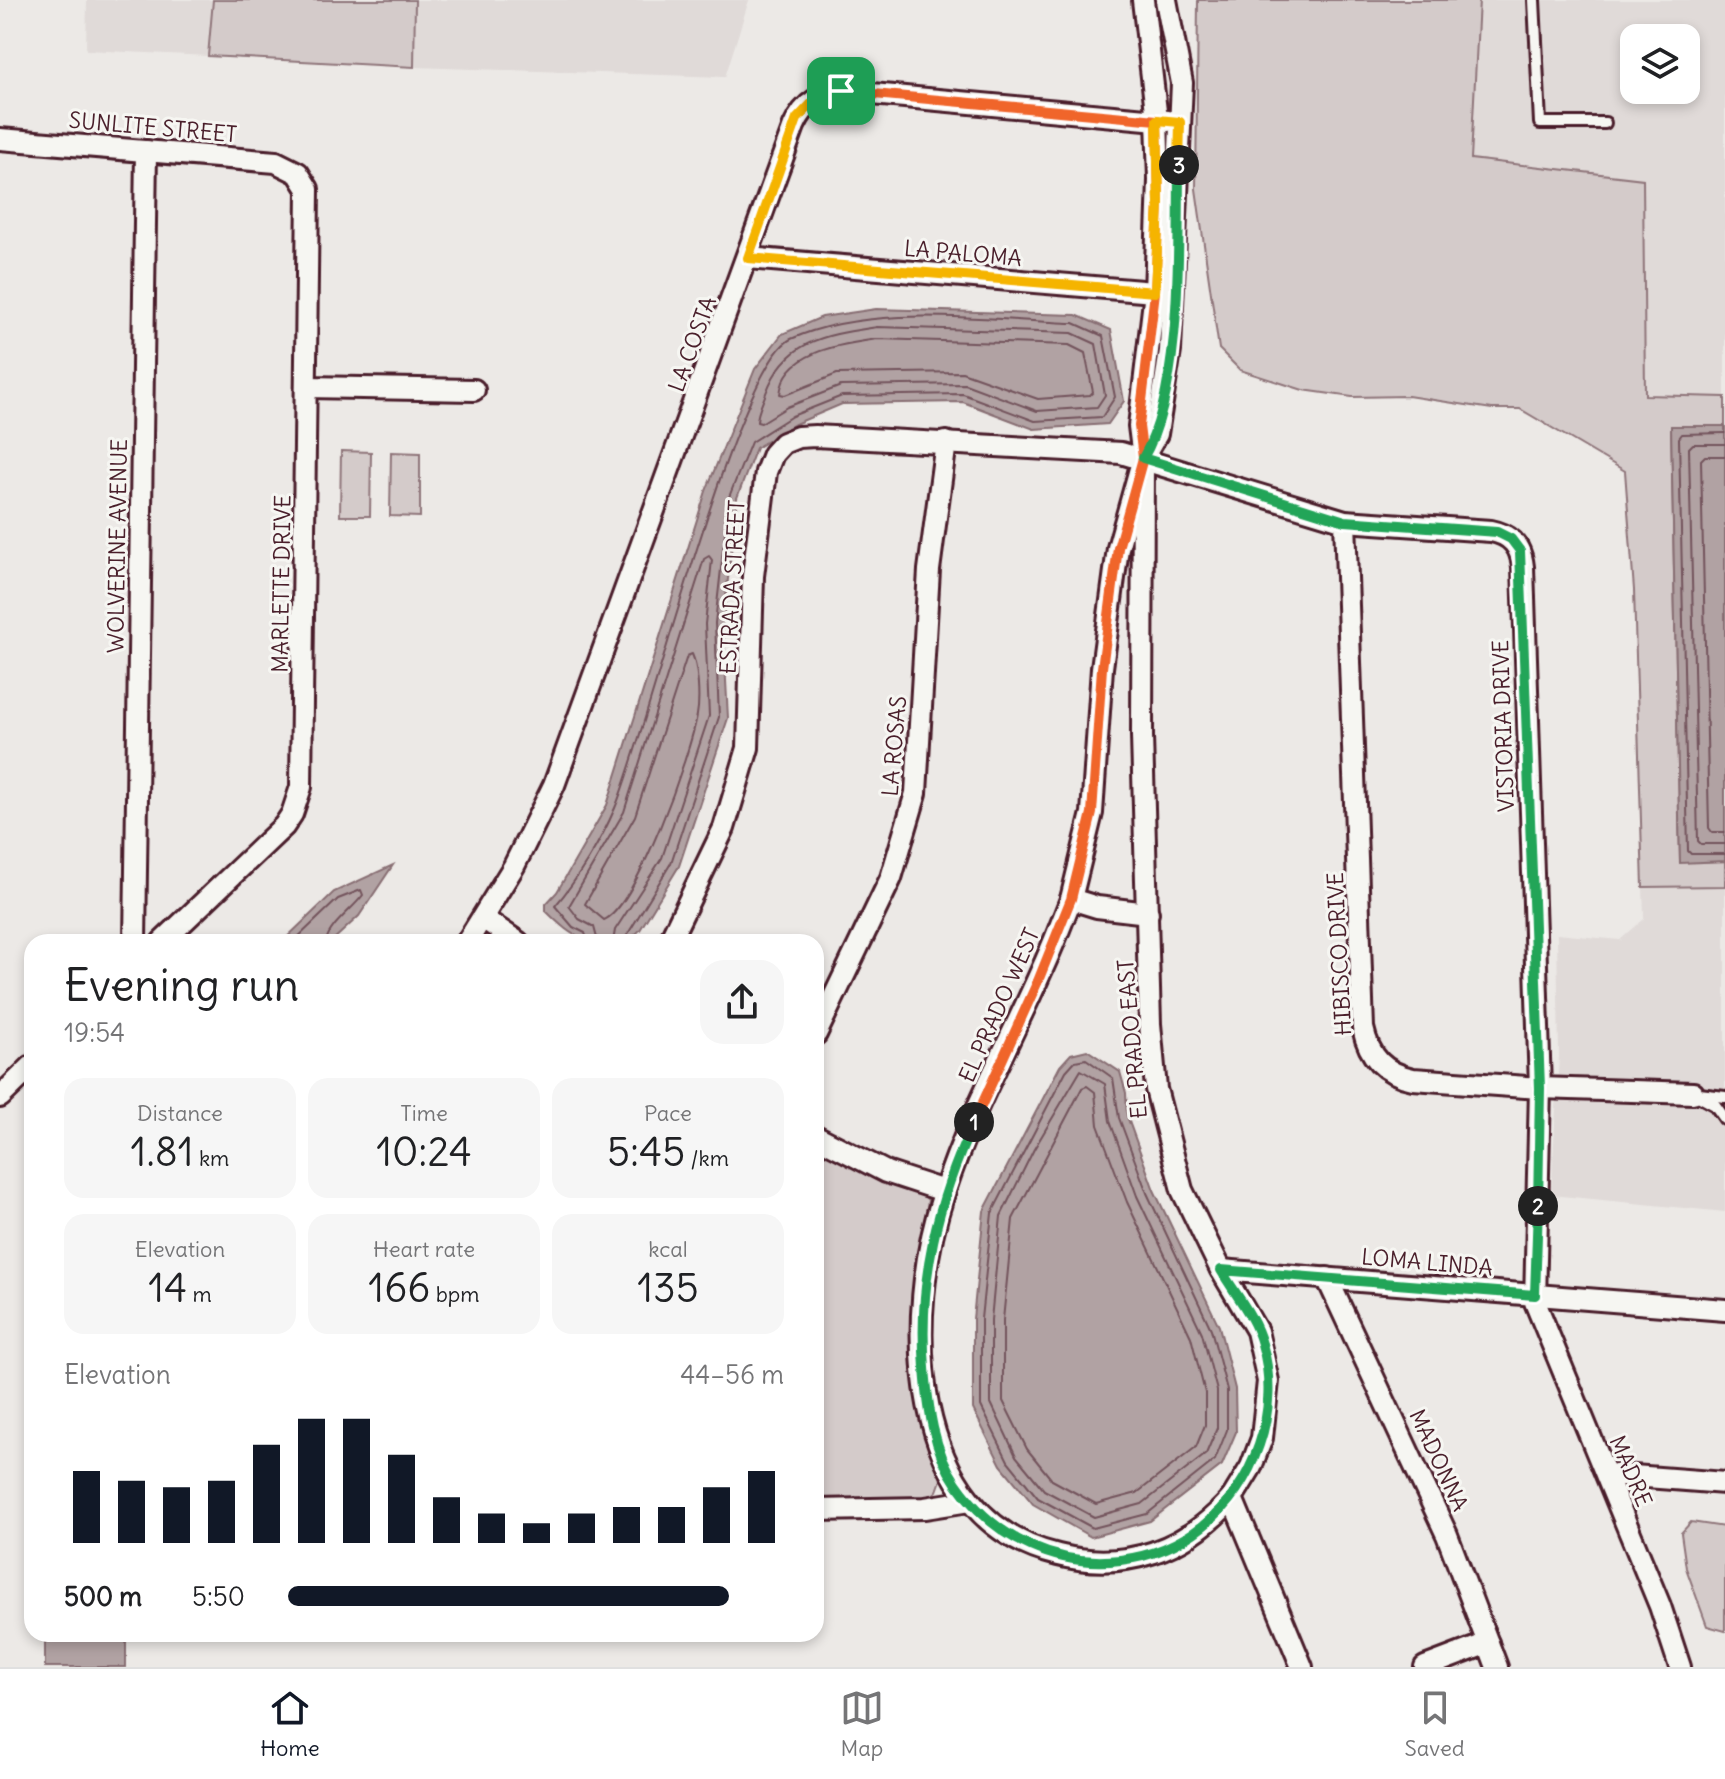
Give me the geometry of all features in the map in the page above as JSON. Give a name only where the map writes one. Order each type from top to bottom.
[{"type":"street","points":[[1143,0],[1157,120],[1164,293]]},
{"type":"street","points":[[1164,293],[1180,122],[1181,67],[1166,0]]},
{"type":"street","name":"LA COSTA","points":[[473,934],[535,827],[554,785],[797,119],[811,101],[826,94],[850,92],[1180,122]]},
{"type":"street","name":"SUNLITE STREET","points":[[0,139],[276,162],[298,173]]},
{"type":"street","name":"WOLVERINE AVENUE","points":[[135,934],[146,151]]},
{"type":"street","name":"MARLETTE DRIVE","points":[[170,934],[284,826],[299,799],[302,775],[309,203],[308,189],[298,173]]},
{"type":"street","name":"LA PALOMA","points":[[748,258],[1164,293]]},
{"type":"street","name":"EL PRADO WEST","points":[[1164,293],[1163,405],[1157,434],[1143,458],[1118,548],[1102,668],[1095,792],[1071,899],[1038,981],[944,1191],[925,1283],[922,1333],[936,1439],[955,1481],[969,1501],[997,1527],[1046,1553],[1074,1559],[1117,1561],[1164,1550],[1188,1537],[1232,1498]]},
{"type":"street","points":[[307,387],[474,390]]},
{"type":"street","name":"ESTRADA STREET","points":[[673,934],[724,828],[748,748],[755,543],[771,459],[783,443],[802,436],[946,442],[1110,452],[1143,458]]},
{"type":"street","name":"LA ROSAS","points":[[824,1017],[891,878],[916,793],[929,570],[946,442]]},
{"type":"street","name":"VISTORIA DRIVE","points":[[1143,458],[1345,521],[1497,532],[1511,539],[1520,551],[1540,1088],[1535,1295]]},
{"type":"street","name":"EL PRADO EAST","points":[[1143,458],[1142,736],[1150,1024],[1162,1120],[1182,1190],[1221,1270],[1257,1331],[1268,1381],[1262,1438],[1251,1467],[1232,1498]]},
{"type":"street","name":"HIBISCO DRIVE","points":[[1345,521],[1365,1037],[1379,1063],[1403,1077],[1540,1088],[1693,1093]]},
{"type":"street","points":[[1071,899],[1097,907],[1148,913]]},
{"type":"street","points":[[484,919],[506,934]]},
{"type":"street","points":[[0,1097],[24,1074]]},
{"type":"street","points":[[824,1140],[886,1172],[944,1191]]},
{"type":"street","name":"LOMA LINDA","points":[[1221,1270],[1725,1310]]},
{"type":"street","name":"MADONNA","points":[[1327,1278],[1413,1458],[1497,1667]]},
{"type":"street","name":"MADRE","points":[[1535,1295],[1544,1329],[1607,1474],[1660,1606],[1680,1667]]},
{"type":"street","points":[[1607,1474],[1725,1483]]},
{"type":"street","points":[[1232,1498],[1302,1667]]},
{"type":"street","points":[[824,1510],[925,1508],[969,1501]]},
{"type":"street","points":[[1425,1667],[1488,1643]]},
{"type":"lane","points":[[1534,0],[1540,123],[1605,123]]},
{"type":"lane","points":[[1693,1093],[1725,1097]]},
{"type":"lane","points":[[1693,1093],[1715,1105],[1725,1119]]},
{"type":"shaded area","points":[[87,0],[213,0],[208,56],[86,50]]},
{"type":"shaded area","points":[[213,0],[415,0],[414,67],[208,56]]},
{"type":"shaded area","points":[[415,0],[749,0],[725,77],[414,67]]},
{"type":"shaded area","points":[[1198,0],[1479,0],[1471,159],[1643,179],[1645,395],[1725,397],[1725,426],[1671,427],[1680,862],[1725,861],[1725,886],[1643,887],[1634,590],[1625,471],[1520,409],[1492,409],[1408,396],[1352,397],[1303,390],[1240,370],[1219,349],[1196,189]]},
{"type":"shaded area","points":[[1479,0],[1725,0],[1725,397],[1645,395],[1643,179],[1471,159]]},
{"type":"shaded area","points":[[341,451],[371,452],[370,516],[340,516]]},
{"type":"shaded area","points":[[391,452],[420,453],[420,517],[390,516]]},
{"type":"shaded area","points":[[1725,886],[1725,1212],[1551,1195],[1559,1056],[1557,934],[1620,940],[1644,919],[1643,887]]},
{"type":"shaded area","points":[[824,1151],[856,1168],[922,1194],[928,1200],[921,1246],[931,1441],[941,1480],[937,1491],[928,1499],[824,1504]]},
{"type":"shaded area","points":[[1691,1522],[1725,1527],[1725,1631],[1707,1626],[1686,1568],[1681,1533]]},
{"type":"water","points":[[876,309],[1076,315],[1111,330],[1124,401],[1108,424],[1034,429],[963,402],[842,404],[795,424],[756,448],[737,498],[723,624],[728,718],[679,866],[636,934],[573,934],[546,911],[546,904],[557,892],[607,805],[706,491],[755,369],[782,334],[822,317]]},
{"type":"water","points":[[1671,426],[1725,426],[1725,861],[1680,863]]},
{"type":"water","points":[[393,865],[359,916],[340,934],[290,934],[334,892]]},
{"type":"water","points":[[1087,1050],[1120,1072],[1126,1093],[1127,1116],[1154,1190],[1219,1326],[1235,1389],[1236,1432],[1222,1465],[1150,1521],[1091,1537],[1033,1504],[1001,1465],[973,1409],[973,1319],[984,1211],[1060,1066],[1071,1054]]},
{"type":"water","points":[[45,1642],[126,1642],[126,1667],[45,1667]]},
{"type":"route","points":[[841,91],[811,101],[797,119],[748,258],[1155,292],[1157,248],[1159,203],[1159,180],[1157,120],[1180,122],[1170,351],[1157,434],[1143,458],[1345,521],[1497,532],[1515,542],[1520,551],[1523,567],[1540,1088],[1535,1295],[1221,1270],[1252,1320],[1262,1343],[1268,1400],[1262,1438],[1246,1476],[1221,1510],[1188,1537],[1164,1550],[1138,1558],[1096,1561],[1046,1553],[1021,1542],[982,1515],[955,1481],[936,1439],[929,1410],[922,1333],[929,1255],[944,1191],[1038,981],[1071,899],[1087,840],[1095,792],[1108,616],[1128,502],[1143,458],[1139,426],[1155,292],[1159,203],[1157,120],[841,91]]}]
